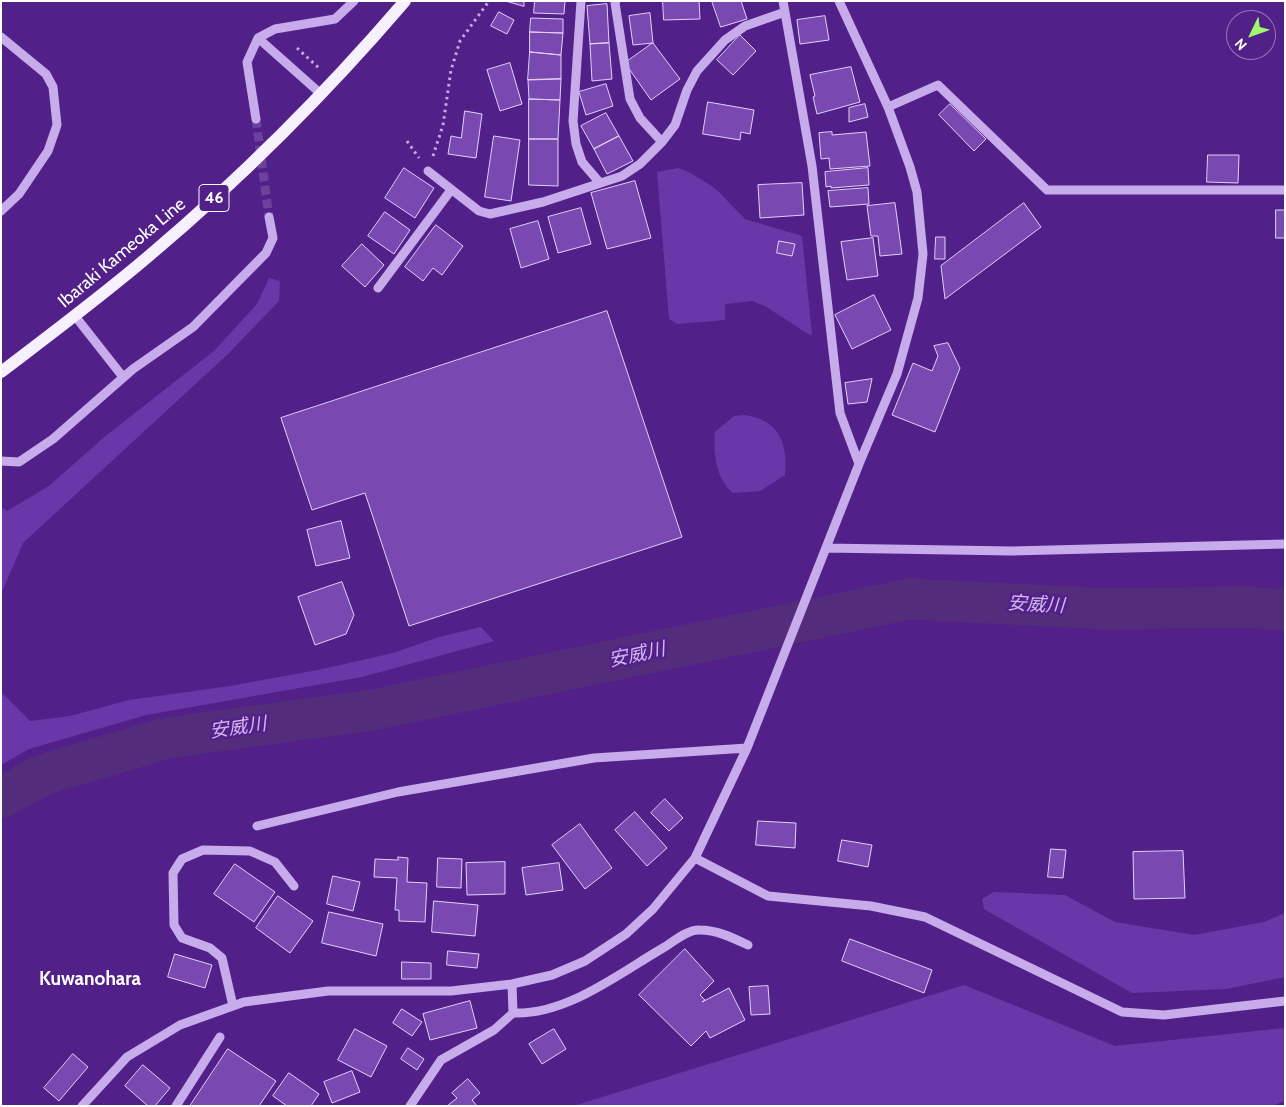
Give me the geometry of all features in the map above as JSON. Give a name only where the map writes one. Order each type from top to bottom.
[{"type":"main road","name":"Ibaraki Kameoka Line","points":[[1,372],[75,316],[150,255],[212,200],[321,94],[405,1]]},
{"type":"street","points":[[256,119],[247,62],[258,38],[275,29],[335,19],[354,1]]},
{"type":"street","points":[[581,1],[573,121],[576,144],[582,162],[600,183]]},
{"type":"street","points":[[616,1],[630,99],[640,118],[662,142]]},
{"type":"street","points":[[783,1],[812,166],[840,413],[859,464]]},
{"type":"street","points":[[82,1106],[126,1057],[180,1025],[244,1002],[328,991],[451,991],[512,984],[552,975],[585,961],[626,934],[653,909],[695,858],[748,748],[859,464],[897,374],[914,316],[921,275],[922,254],[917,192],[910,167],[888,107],[839,1]]},
{"type":"street","points":[[428,171],[479,211],[490,214],[543,202],[622,176],[640,164],[662,142],[675,125],[687,90],[697,71],[724,40],[745,26],[785,12]]},
{"type":"street","points":[[1,37],[46,74],[53,87],[57,125],[48,151],[19,194],[1,211]]},
{"type":"street","points":[[258,38],[321,94]]},
{"type":"street","points":[[888,107],[938,85],[1047,190],[1285,190]]},
{"type":"street","points":[[378,288],[451,190]]},
{"type":"street","points":[[1,461],[19,462],[53,439],[123,377],[192,326],[266,253],[273,238],[270,217]]},
{"type":"street","points":[[75,316],[123,377]]},
{"type":"street","points":[[826,548],[1012,551],[1285,544]]},
{"type":"street","points":[[257,826],[398,792],[594,758],[748,748]]},
{"type":"street","points":[[233,1006],[222,958],[210,948],[182,938],[174,925],[173,873],[182,859],[204,850],[250,851],[275,862],[294,886]]},
{"type":"street","points":[[695,858],[768,896],[871,906],[924,917],[1122,1012],[1164,1015],[1285,1001]]},
{"type":"street","points":[[410,1106],[441,1060],[494,1030],[513,1012],[528,1013],[560,1005],[590,990],[680,937],[699,929],[718,932],[748,944]]},
{"type":"street","points":[[512,984],[513,1012]]},
{"type":"street","points":[[176,1106],[220,1037]]},
{"type":"path","points":[[428,171],[443,124],[451,70],[460,41],[489,1]]},
{"type":"path","points":[[275,29],[323,71]]},
{"type":"path","points":[[407,141],[428,171]]},
{"type":"shaded area","points":[[678,168],[691,173],[716,189],[745,219],[802,236],[812,335],[765,306],[752,301],[725,304],[725,320],[677,324],[669,319],[657,172]]},
{"type":"shaded area","points":[[269,278],[280,281],[279,301],[228,354],[23,543],[1,594],[1,507],[7,511],[49,486],[103,438],[214,351],[257,304]]},
{"type":"shaded area","points":[[745,415],[766,422],[779,435],[785,453],[785,475],[760,491],[733,493],[719,473],[715,457],[715,432],[734,416]]},
{"type":"shaded area","points":[[481,627],[494,641],[362,677],[146,715],[29,749],[1,765],[1,692],[30,721],[70,716],[129,700],[230,686],[318,670],[393,653],[439,637]]},
{"type":"shaded area","points":[[994,892],[1065,895],[1115,922],[1194,935],[1264,922],[1285,913],[1285,977],[1226,989],[1132,993],[984,909],[982,899]]},
{"type":"shaded area","points":[[964,985],[1115,1046],[1285,1028],[1285,1101],[1271,1106],[573,1106]]},
{"type":"building","points":[[506,1],[524,1],[524,6]]},
{"type":"building","points":[[535,1],[565,1],[564,14],[534,13]]},
{"type":"building","points":[[663,1],[699,1],[700,19],[664,20]]},
{"type":"building","points":[[712,1],[741,1],[747,19],[721,27]]},
{"type":"building","points":[[607,4],[609,43],[590,44],[587,6]]},
{"type":"building","points":[[499,12],[514,20],[507,34],[491,26]]},
{"type":"building","points":[[650,13],[653,43],[633,45],[629,16]]},
{"type":"building","points":[[825,16],[829,40],[800,44],[797,20]]},
{"type":"building","points":[[531,18],[563,19],[563,33],[530,32]]},
{"type":"building","points":[[530,32],[563,33],[561,55],[530,52]]},
{"type":"building","points":[[740,35],[756,51],[733,75],[717,60]]},
{"type":"building","points":[[609,43],[612,79],[592,81],[590,44]]},
{"type":"building","points":[[653,43],[680,79],[651,100],[625,63]]},
{"type":"building","points":[[530,52],[561,55],[561,79],[528,80]]},
{"type":"building","points":[[510,63],[522,104],[500,111],[487,70]]},
{"type":"building","points":[[851,67],[860,102],[817,114],[810,75]]},
{"type":"building","points":[[561,79],[560,100],[529,99],[528,80]]},
{"type":"building","points":[[606,84],[613,106],[586,115],[579,92]]},
{"type":"building","points":[[529,99],[560,100],[558,139],[529,139]]},
{"type":"building","points":[[708,102],[754,110],[750,134],[741,132],[740,140],[703,134]]},
{"type":"building","points":[[865,104],[868,117],[849,122],[849,108]]},
{"type":"building","points":[[950,104],[986,139],[974,151],[939,115]]},
{"type":"building","points":[[465,111],[482,114],[476,158],[448,154],[451,136],[461,138]]},
{"type":"building","points":[[606,113],[619,136],[594,149],[581,126]]},
{"type":"building","points":[[832,132],[832,135],[866,132],[870,166],[830,169],[829,158],[821,159],[819,133]]},
{"type":"building","points":[[494,136],[520,140],[511,201],[485,197]]},
{"type":"building","points":[[619,136],[633,161],[607,174],[594,149]]},
{"type":"building","points":[[529,139],[558,139],[558,186],[529,185]]},
{"type":"building","points":[[1208,155],[1239,155],[1238,183],[1207,182]]},
{"type":"building","points":[[404,168],[434,188],[415,218],[385,198]]},
{"type":"building","points":[[868,168],[869,185],[826,187],[825,172]]},
{"type":"building","points":[[635,181],[651,238],[607,249],[591,193]]},
{"type":"building","points":[[802,183],[804,215],[760,218],[758,185]]},
{"type":"building","points":[[868,188],[869,204],[830,207],[828,191]]},
{"type":"building","points":[[895,203],[902,254],[880,256],[878,236],[871,236],[867,206]]},
{"type":"building","points":[[1024,203],[1041,227],[945,299],[941,266]]},
{"type":"building","points":[[581,208],[591,244],[558,253],[548,217]]},
{"type":"building","points":[[1276,210],[1285,210],[1285,238],[1276,238]]},
{"type":"building","points":[[385,212],[410,230],[394,254],[368,236]]},
{"type":"building","points":[[538,221],[549,259],[521,268],[510,229]]},
{"type":"building","points":[[436,225],[463,246],[442,275],[433,268],[423,281],[405,267]]},
{"type":"building","points":[[936,237],[945,237],[945,259],[935,259]]},
{"type":"building","points":[[873,238],[878,276],[847,280],[841,242]]},
{"type":"building","points":[[779,241],[795,244],[792,256],[777,253]]},
{"type":"building","points":[[362,244],[384,265],[365,287],[342,266]]},
{"type":"building","points":[[874,295],[891,330],[852,349],[835,315]]},
{"type":"building","points":[[607,311],[682,537],[409,626],[365,493],[312,510],[281,418]]},
{"type":"building","points":[[948,343],[960,368],[935,432],[892,415],[913,363],[932,371],[938,356],[934,346]]},
{"type":"building","points":[[872,379],[867,402],[848,404],[845,383]]},
{"type":"building","points":[[341,521],[350,558],[316,566],[307,530]]},
{"type":"building","points":[[342,582],[354,615],[346,634],[315,645],[298,597]]},
{"type":"building","points":[[665,799],[683,818],[669,831],[651,813]]},
{"type":"building","points":[[635,812],[667,848],[647,866],[615,830]]},
{"type":"building","points":[[758,821],[796,823],[795,848],[756,845]]},
{"type":"building","points":[[580,824],[612,868],[585,889],[552,845]]},
{"type":"building","points":[[842,840],[872,845],[868,867],[838,861]]},
{"type":"building","points":[[1051,849],[1066,850],[1063,878],[1048,877]]},
{"type":"building","points":[[1183,851],[1185,898],[1134,899],[1133,852]]},
{"type":"building","points":[[398,857],[408,858],[407,882],[427,883],[425,922],[399,921],[399,910],[395,910],[397,878],[374,877],[375,859],[398,860]]},
{"type":"building","points":[[438,858],[462,859],[461,888],[437,887]]},
{"type":"building","points":[[505,862],[505,894],[467,895],[466,863]]},
{"type":"building","points":[[559,863],[563,890],[526,895],[522,868]]},
{"type":"building","points":[[235,864],[275,892],[254,922],[214,894]]},
{"type":"building","points":[[333,876],[360,882],[353,911],[327,904]]},
{"type":"building","points":[[278,896],[313,921],[290,953],[256,928]]},
{"type":"building","points":[[434,901],[478,905],[475,936],[432,932]]},
{"type":"building","points":[[329,912],[383,924],[376,956],[322,943]]},
{"type":"building","points":[[850,939],[932,970],[924,993],[842,961]]},
{"type":"building","points":[[685,949],[714,981],[700,995],[705,1000],[702,1002],[729,988],[745,1020],[710,1038],[706,1031],[691,1046],[639,995]]},
{"type":"building","points":[[448,951],[479,954],[477,968],[447,965]]},
{"type":"building","points":[[175,954],[212,965],[205,988],[168,977]]},
{"type":"building","points":[[402,962],[431,963],[431,979],[402,979]]},
{"type":"building","points":[[768,986],[770,1014],[751,1015],[749,987]]},
{"type":"building","points":[[470,1001],[477,1028],[430,1040],[423,1014]]},
{"type":"building","points":[[402,1009],[422,1022],[412,1036],[393,1023]]},
{"type":"building","points":[[355,1029],[387,1046],[371,1077],[338,1060]]},
{"type":"building","points":[[554,1029],[566,1049],[542,1064],[529,1044]]},
{"type":"building","points":[[408,1048],[424,1059],[417,1070],[401,1059]]},
{"type":"building","points":[[228,1049],[276,1081],[259,1106],[190,1106]]},
{"type":"building","points":[[73,1054],[88,1067],[59,1101],[44,1088]]},
{"type":"building","points":[[143,1065],[170,1088],[155,1106],[148,1106],[125,1086]]},
{"type":"building","points":[[352,1071],[360,1092],[332,1103],[324,1082]]},
{"type":"building","points":[[289,1073],[319,1094],[311,1106],[287,1106],[273,1096]]},
{"type":"building","points":[[468,1079],[480,1093],[472,1100],[477,1106],[447,1106],[457,1098],[452,1093]]},
{"type":"waterway","name":"安威川","points":[[1,798],[42,775],[167,738],[372,710],[910,599],[1108,609],[1246,607],[1285,610]]},
{"type":"tunnel","points":[[256,119],[269,217]]},
{"type":"district","name":"Kuwanohara","points":[[90,979]]}]
